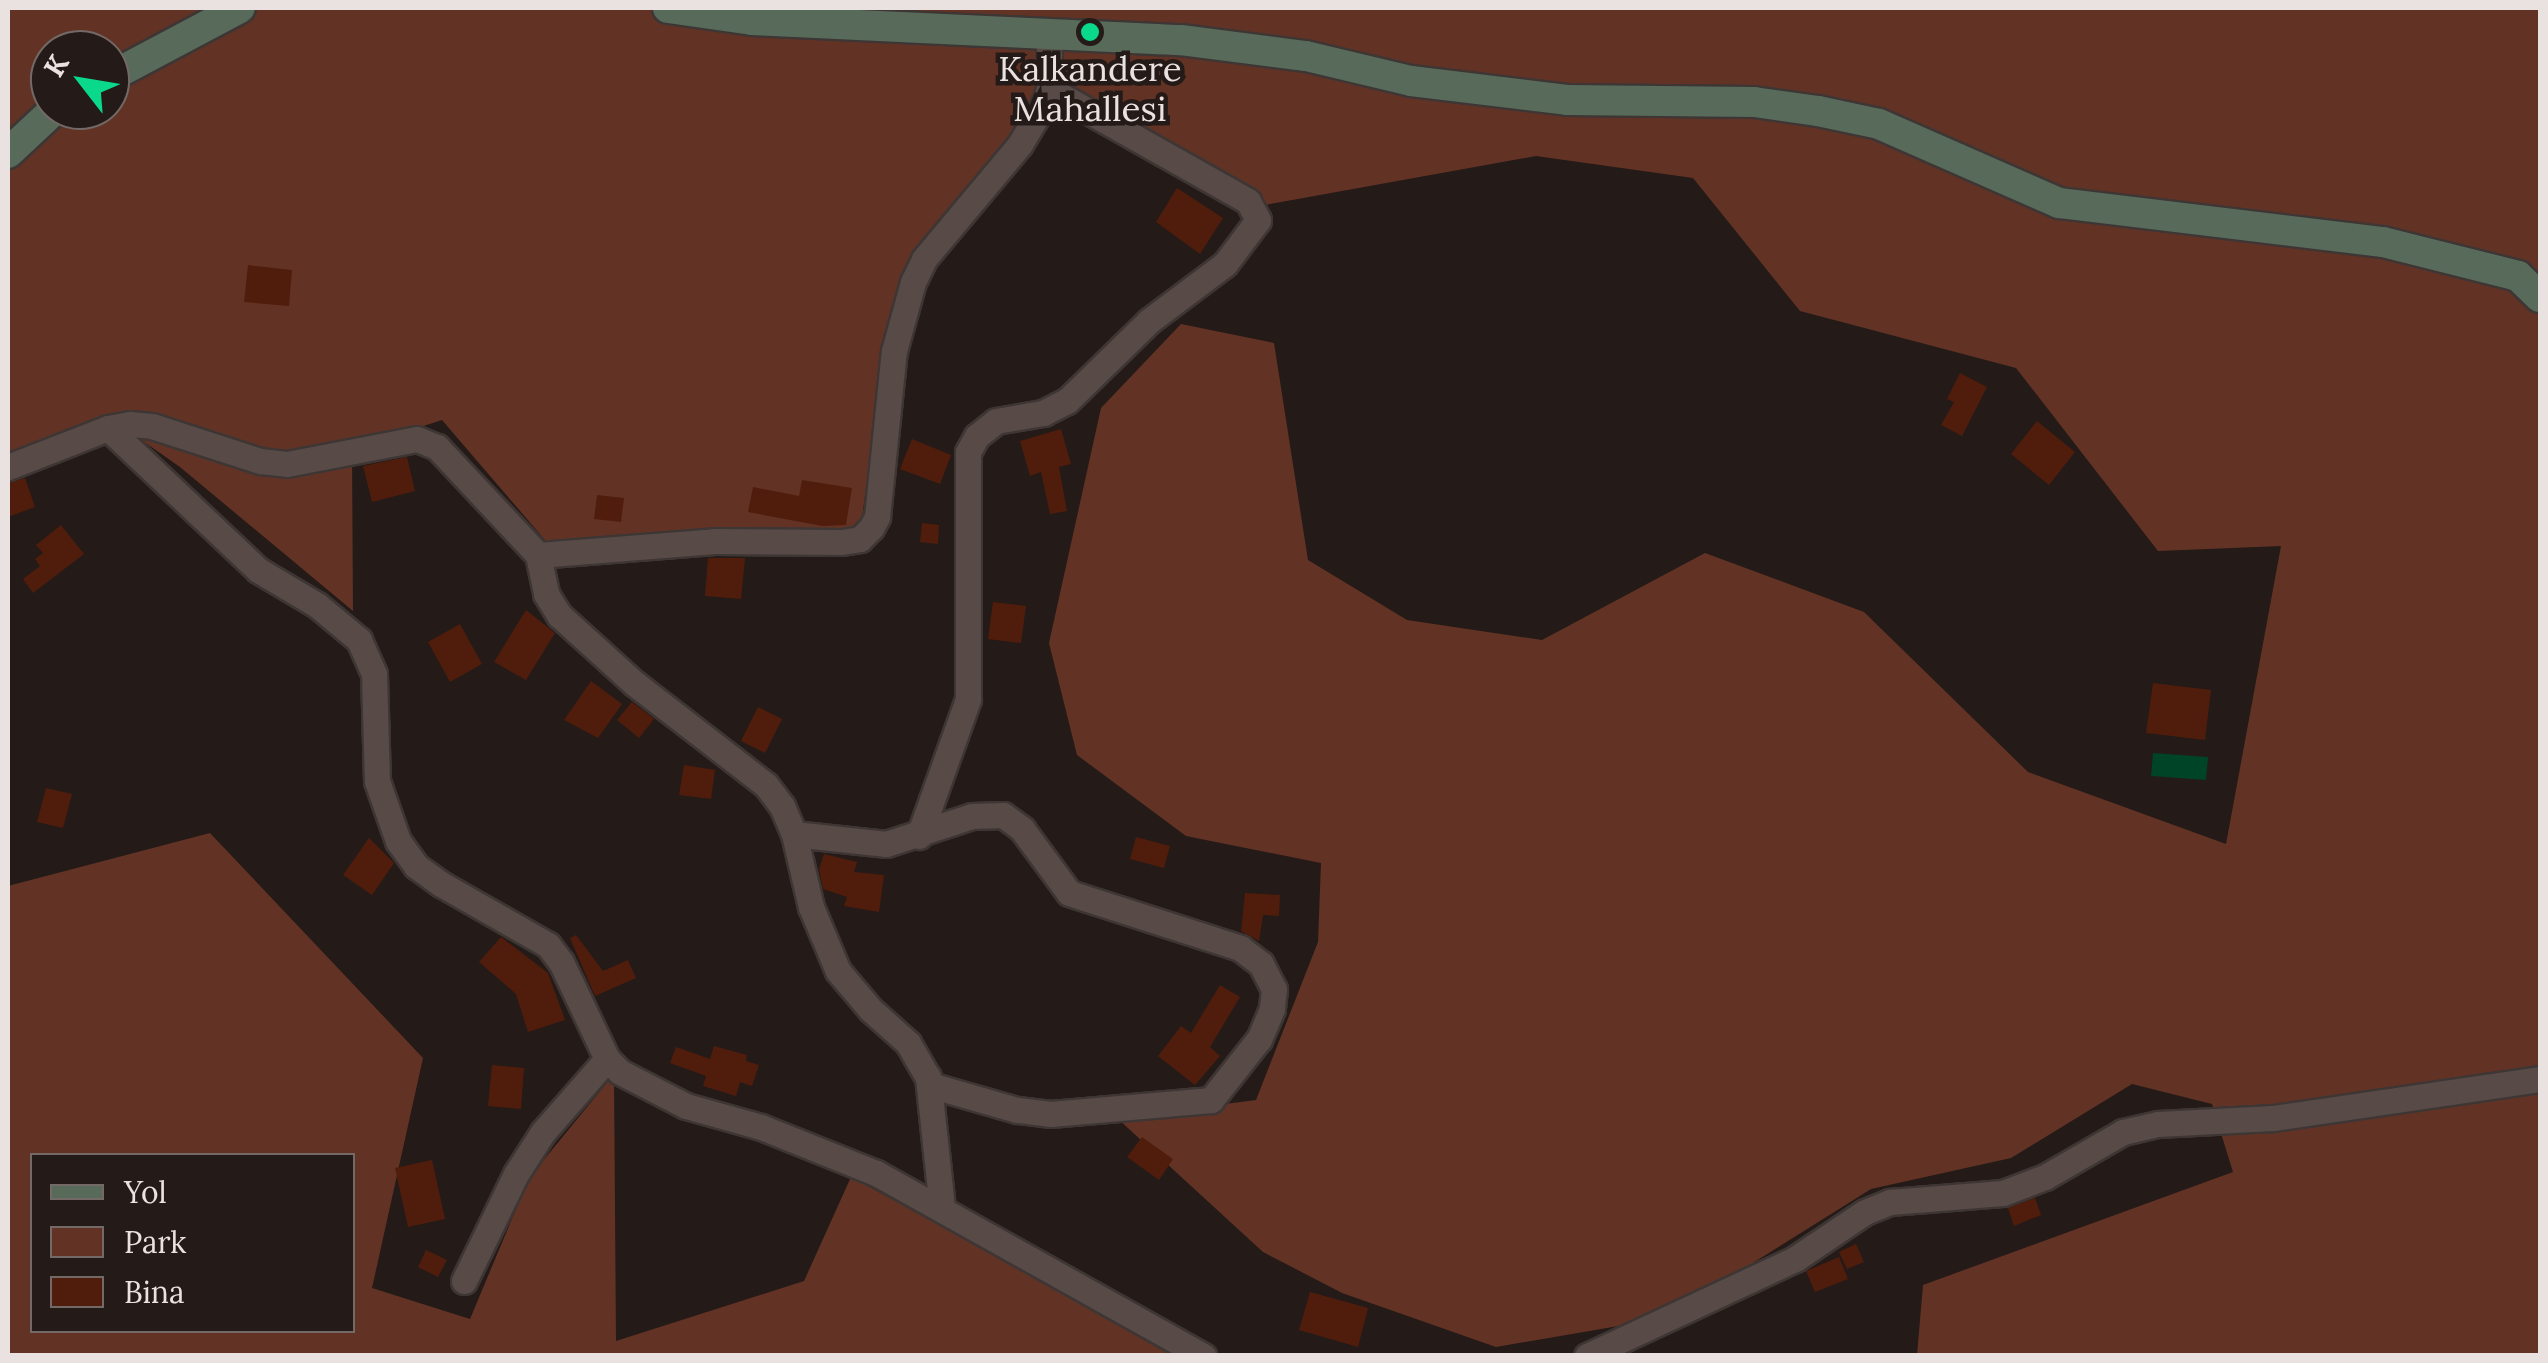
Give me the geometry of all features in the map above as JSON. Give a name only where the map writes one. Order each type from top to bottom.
[{"type":"street","points":[[130,66],[240,8]]},
{"type":"street","points":[[668,8],[752,20],[1181,40],[1306,56],[1412,81],[1567,100],[1754,102],[1818,111],[1879,124],[2058,202],[2384,242],[2518,276],[2540,298]]},
{"type":"street","points":[[538,555],[714,541],[860,539],[877,518],[894,352],[913,282],[924,258],[1020,144],[1049,89],[1049,36]]},
{"type":"street","points":[[919,836],[968,699],[968,452],[977,436],[996,422],[1043,413],[1067,401],[1150,321],[1226,264],[1258,220],[1248,201],[1049,89]]},
{"type":"street","points":[[8,153],[33,130]]},
{"type":"street","points":[[8,467],[108,428],[152,426],[260,461],[287,464],[417,439],[430,442],[538,555],[546,594],[560,616],[634,683],[766,785],[794,834],[805,891],[838,971],[871,1010],[908,1043],[930,1084],[942,1207]]},
{"type":"street","points":[[108,428],[258,570],[330,614],[360,640],[374,674],[377,781],[398,841],[416,866],[441,884],[548,945],[561,962],[607,1059],[647,1089],[761,1126],[876,1173],[1204,1356]]},
{"type":"street","points":[[794,834],[886,844],[972,816],[1003,815],[1022,829],[1070,892],[1240,948],[1261,964],[1274,988],[1272,1009],[1259,1039],[1212,1100],[1051,1114],[1004,1107],[930,1084]]},
{"type":"street","points":[[464,1280],[524,1160],[543,1132],[607,1059]]},
{"type":"street","points":[[1587,1356],[1795,1259],[1864,1212],[1890,1202],[2003,1193],[2044,1177],[2123,1132],[2158,1124],[2273,1118],[2540,1078]]},
{"type":"green space","points":[[8,8],[2540,8],[2540,1355],[1917,1355],[1923,1285],[2233,1172],[2212,1104],[2132,1084],[2011,1158],[1871,1189],[1665,1318],[1496,1347],[1342,1293],[1263,1252],[1117,1118],[1256,1100],[1318,942],[1321,863],[1186,836],[1077,755],[1049,643],[1101,408],[1181,324],[1274,343],[1308,560],[1407,620],[1542,640],[1705,553],[1864,612],[2028,772],[2226,844],[2281,546],[2158,551],[2016,368],[1800,311],[1693,178],[1536,156],[1265,205],[1065,101],[962,216],[887,325],[859,542],[557,554],[442,420],[352,449],[353,611],[180,467],[110,418],[8,452]]},
{"type":"green space","points":[[210,833],[423,1058],[372,1288],[470,1319],[529,1178],[614,1074],[616,1341],[804,1281],[851,1177],[1179,1355],[8,1356],[8,886]]},
{"type":"shaded area","points":[[2153,753],[2208,757],[2206,780],[2151,776]]},
{"type":"building","points":[[1177,188],[1223,218],[1200,254],[1156,222]]},
{"type":"building","points":[[248,265],[292,270],[289,306],[244,302]]},
{"type":"building","points":[[1960,373],[1987,387],[1962,436],[1941,425],[1954,402],[1947,399]]},
{"type":"building","points":[[2037,421],[2075,452],[2049,485],[2011,454]]},
{"type":"building","points":[[1061,429],[1071,464],[1059,467],[1067,511],[1050,514],[1041,472],[1030,476],[1020,441]]},
{"type":"building","points":[[912,439],[951,455],[940,484],[900,469]]},
{"type":"building","points":[[407,457],[415,491],[372,502],[363,466]]},
{"type":"building","points":[[25,478],[35,507],[8,517],[8,483]]},
{"type":"building","points":[[802,480],[852,488],[846,525],[822,526],[748,512],[753,487],[799,496]]},
{"type":"building","points":[[597,495],[624,498],[621,522],[594,519]]},
{"type":"building","points":[[922,523],[939,525],[938,544],[920,542]]},
{"type":"building","points":[[61,525],[84,554],[33,593],[23,579],[40,566],[35,559],[43,553],[36,545]]},
{"type":"building","points":[[708,558],[745,558],[741,599],[705,596]]},
{"type":"building","points":[[993,602],[1026,606],[1021,643],[988,639]]},
{"type":"building","points":[[526,610],[555,633],[526,680],[494,662]]},
{"type":"building","points":[[460,624],[482,664],[450,682],[428,642]]},
{"type":"building","points":[[591,681],[622,704],[598,738],[564,720]]},
{"type":"building","points":[[2153,683],[2211,690],[2205,740],[2146,733]]},
{"type":"building","points":[[632,702],[654,719],[639,738],[617,720]]},
{"type":"building","points":[[758,707],[782,719],[765,753],[741,741]]},
{"type":"building","points":[[684,765],[715,770],[711,799],[679,795]]},
{"type":"building","points":[[46,788],[72,794],[63,828],[37,822]]},
{"type":"building","points":[[1136,837],[1170,846],[1164,868],[1130,859]]},
{"type":"building","points":[[369,838],[394,863],[372,895],[343,875]]},
{"type":"building","points":[[824,854],[857,862],[854,872],[884,875],[879,912],[844,906],[847,897],[823,889],[819,869]]},
{"type":"building","points":[[1245,893],[1280,895],[1279,916],[1263,915],[1259,941],[1241,931]]},
{"type":"building","points":[[576,935],[603,971],[628,960],[636,978],[595,996],[570,938]]},
{"type":"building","points":[[501,937],[548,973],[565,1020],[528,1032],[516,994],[479,962]]},
{"type":"building","points":[[1220,985],[1240,997],[1210,1047],[1220,1056],[1195,1085],[1158,1056],[1181,1026],[1191,1033]]},
{"type":"building","points":[[714,1046],[747,1055],[746,1061],[759,1065],[752,1086],[740,1082],[736,1096],[703,1086],[706,1076],[670,1063],[676,1047],[710,1059]]},
{"type":"building","points":[[492,1065],[524,1068],[521,1109],[488,1106]]},
{"type":"building","points":[[1142,1137],[1173,1159],[1159,1180],[1127,1157]]},
{"type":"building","points":[[432,1160],[445,1219],[408,1227],[395,1168]]},
{"type":"building","points":[[2035,1198],[2041,1215],[2014,1226],[2008,1208]]},
{"type":"building","points":[[1856,1244],[1864,1262],[1847,1269],[1839,1252]]},
{"type":"building","points":[[426,1250],[447,1260],[438,1277],[418,1267]]},
{"type":"building","points":[[1839,1257],[1848,1279],[1815,1292],[1806,1271]]},
{"type":"building","points":[[1310,1292],[1368,1308],[1358,1347],[1299,1330]]},
{"type":"place","name":"Kalkandere Mahallesi","points":[[1090,32]]}]
